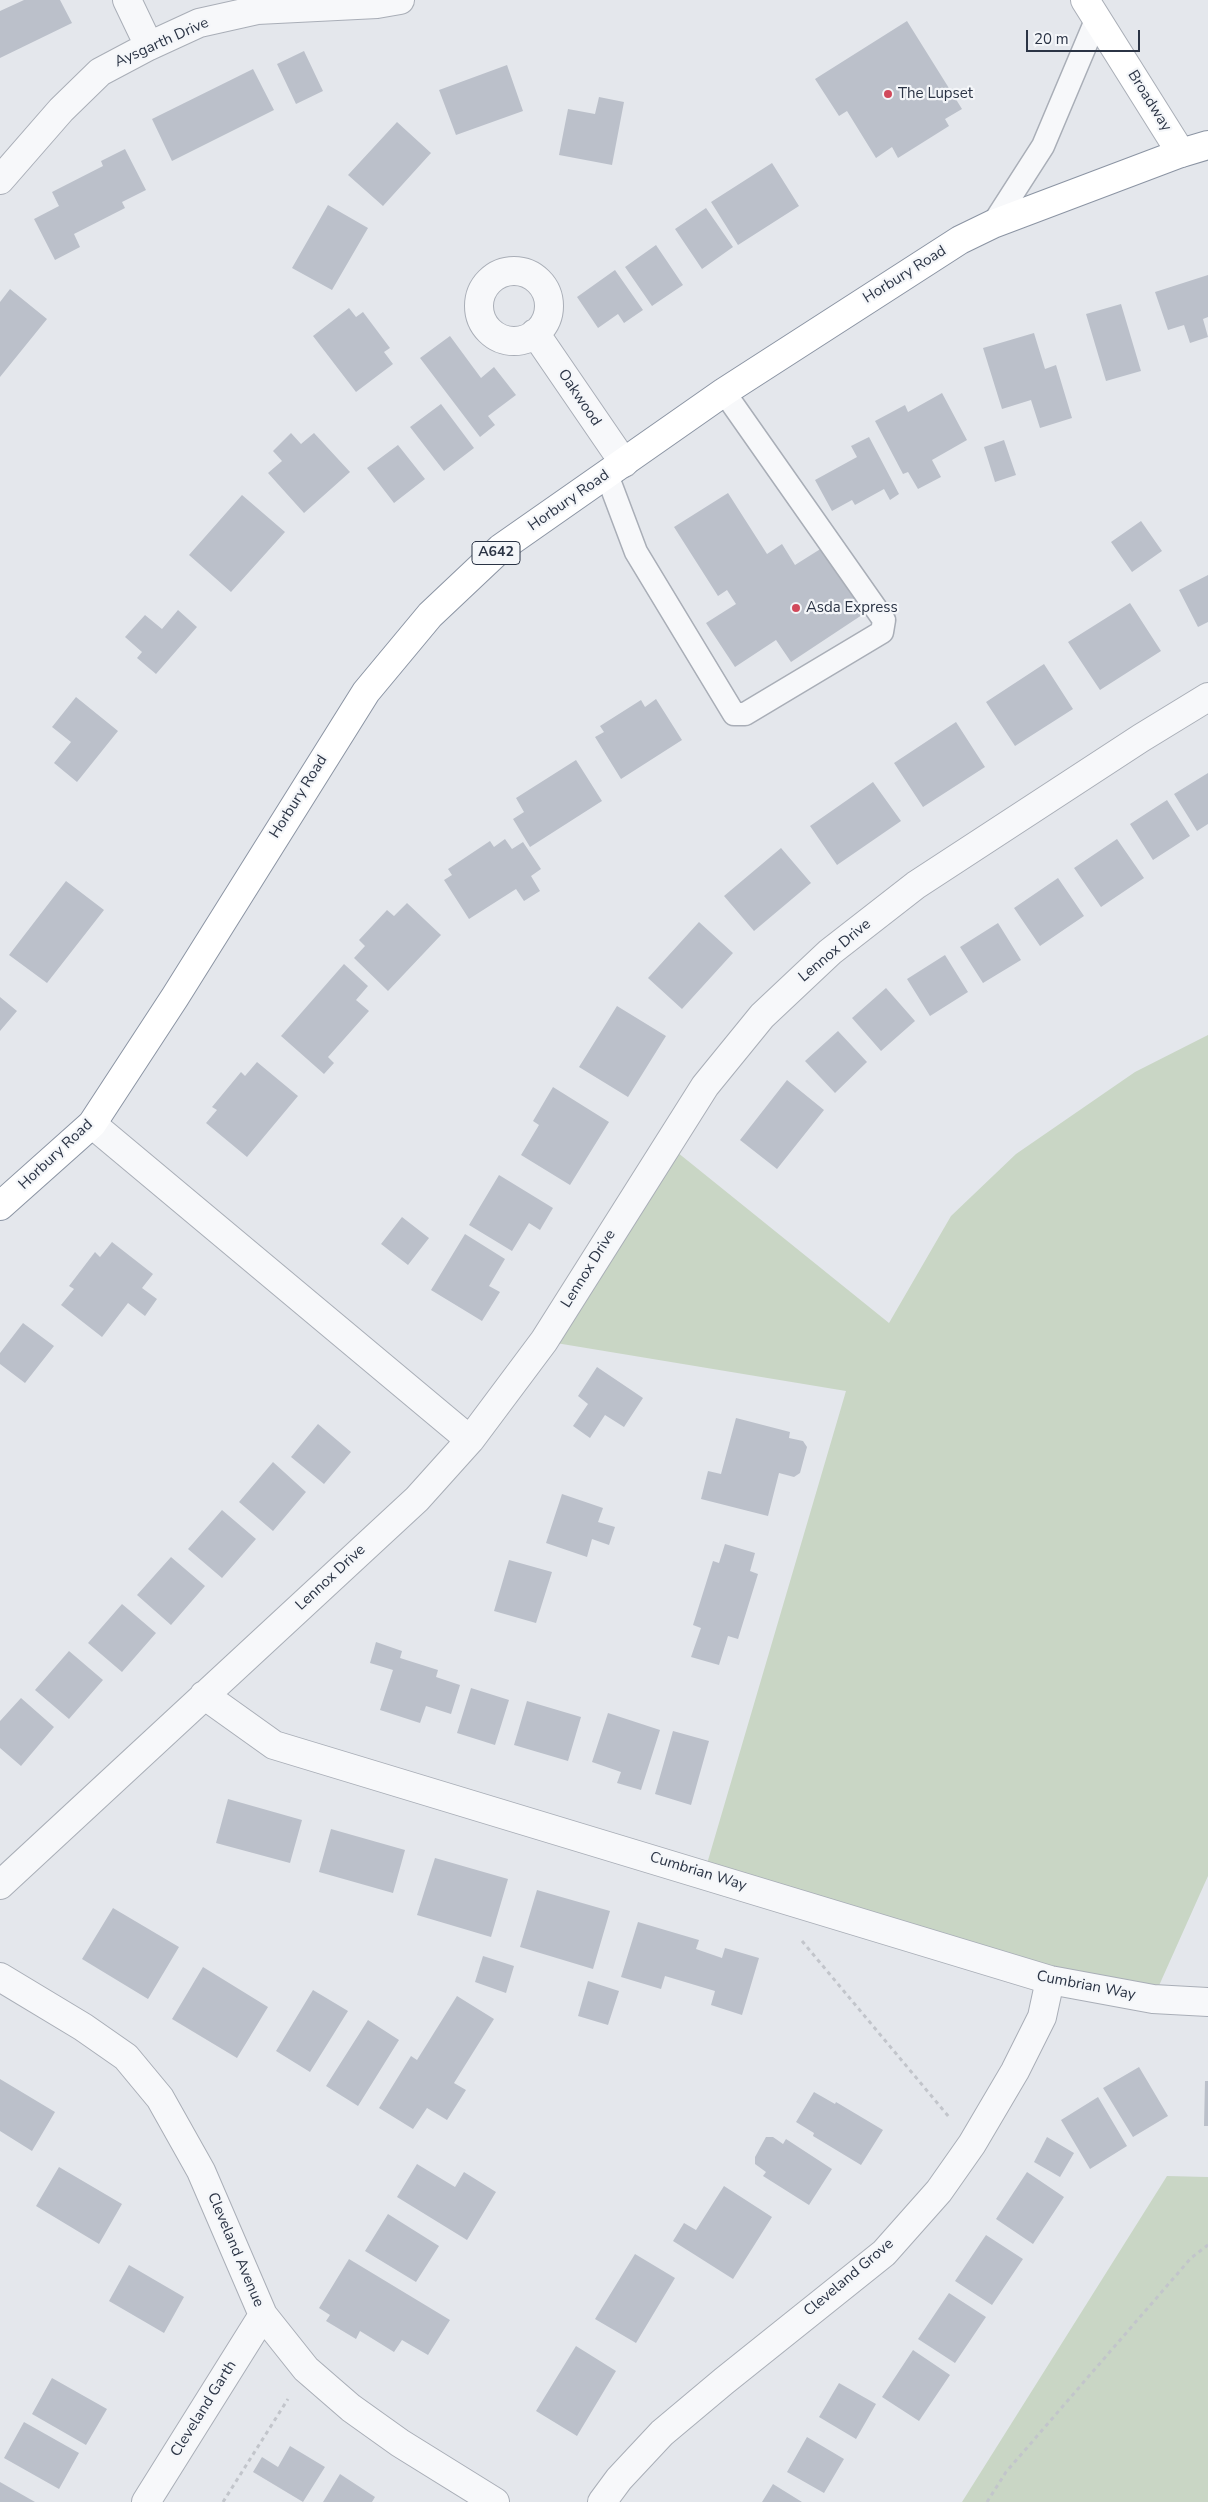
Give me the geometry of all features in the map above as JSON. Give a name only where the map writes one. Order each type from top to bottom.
[{"type":"main road","name":"Broadway","points":[[1091,9],[1182,152]]},
{"type":"main road","name":"Horbury Road","points":[[0,1206],[92,1124],[175,997],[366,692],[430,615],[501,548],[724,392],[960,240],[994,224],[1182,152],[1208,145]]},
{"type":"street","points":[[127,0],[149,46]]},
{"type":"street","name":"Aysgarth Drive","points":[[0,180],[61,110],[100,72],[198,23],[257,10],[377,4],[400,0]]},
{"type":"street","name":"Oakwood","points":[[535,333],[615,469]]},
{"type":"street","name":"Lennox Drive","points":[[0,1886],[417,1499],[470,1440],[544,1341],[705,1086],[762,1016],[830,952],[916,885],[1141,738],[1208,697]]},
{"type":"street","points":[[92,1124],[470,1440]]},
{"type":"street","name":"Cumbrian Way","points":[[204,1695],[274,1745],[1050,1980],[1153,1999],[1208,2002]]},
{"type":"street","name":"Cleveland Avenue","points":[[0,1977],[83,2027],[126,2057],[160,2098],[201,2170],[263,2315],[306,2369],[351,2408],[400,2443],[495,2502]]},
{"type":"street","name":"Cleveland Grove","points":[[602,2502],[619,2479],[662,2433],[884,2252],[939,2191],[972,2144],[1015,2071],[1042,2017],[1050,1980]]},
{"type":"street","name":"Cleveland Garth","points":[[146,2502],[263,2315]]},
{"type":"lane","points":[[994,224],[1042,146],[1091,9]]},
{"type":"lane","points":[[615,469],[636,552],[734,714],[746,714],[882,632],[884,620],[724,392]]},
{"type":"path","points":[[797,1935],[972,2144]]},
{"type":"path","points":[[987,2502],[1006,2472],[1191,2258],[1208,2245]]},
{"type":"path","points":[[223,2502],[306,2369]]},
{"type":"green space","points":[[1208,1035],[1208,1876],[1153,1999],[704,1874],[846,1391],[544,1341],[667,1144],[889,1323],[951,1216],[1016,1154],[1135,1072]]},
{"type":"green space","points":[[1167,2176],[1208,2177],[1208,2502],[962,2502]]},
{"type":"building","points":[[24,0],[60,0],[72,23],[0,58],[0,11]]},
{"type":"building","name":"The Lupset","points":[[907,21],[962,109],[945,119],[949,126],[898,158],[892,147],[876,158],[847,111],[839,116],[815,79]]},
{"type":"building","points":[[304,51],[323,91],[296,104],[277,64]]},
{"type":"building","points":[[507,65],[523,111],[456,135],[439,90]]},
{"type":"building","points":[[253,69],[274,110],[172,161],[152,119]]},
{"type":"building","points":[[599,97],[624,102],[612,165],[559,155],[568,109],[595,114]]},
{"type":"building","points":[[397,122],[431,153],[383,206],[348,175]]},
{"type":"building","points":[[125,149],[146,190],[122,202],[125,208],[74,234],[80,247],[55,260],[34,219],[59,206],[52,192],[103,166],[101,161]]},
{"type":"building","points":[[772,163],[799,206],[738,245],[711,202]]},
{"type":"building","points":[[328,205],[368,228],[332,290],[292,268]]},
{"type":"building","points":[[706,208],[733,247],[702,269],[675,229]]},
{"type":"building","points":[[656,245],[683,285],[652,306],[625,267]]},
{"type":"building","points":[[615,270],[643,310],[624,323],[618,314],[598,328],[577,297]]},
{"type":"building","points":[[1208,275],[1208,317],[1203,319],[1208,337],[1190,343],[1184,325],[1168,330],[1155,292]]},
{"type":"building","points":[[10,289],[47,319],[0,377],[0,302]]},
{"type":"building","points":[[1121,304],[1141,371],[1106,381],[1086,314]]},
{"type":"building","points":[[349,308],[356,317],[363,312],[390,348],[384,352],[393,364],[356,392],[313,336]]},
{"type":"building","points":[[1034,333],[1045,369],[1056,365],[1072,418],[1040,428],[1031,400],[1002,409],[983,348]]},
{"type":"building","points":[[450,336],[481,378],[494,367],[516,395],[488,416],[495,425],[480,437],[420,358]]},
{"type":"building","points":[[942,393],[967,440],[932,460],[941,477],[918,489],[908,472],[903,474],[875,421],[905,405],[908,412]]},
{"type":"building","points":[[441,404],[474,448],[444,471],[410,427]]},
{"type":"building","points":[[291,433],[301,444],[314,433],[350,472],[304,513],[268,473],[282,461],[273,451]]},
{"type":"building","points":[[869,437],[899,494],[890,500],[884,489],[855,505],[852,500],[832,511],[815,480],[857,457],[851,446]]},
{"type":"building","points":[[1004,440],[1016,475],[995,482],[984,447]]},
{"type":"building","points":[[398,445],[425,479],[394,503],[367,468]]},
{"type":"building","points":[[728,493],[767,554],[782,544],[795,565],[822,548],[865,613],[791,662],[776,640],[735,667],[706,623],[736,604],[727,590],[718,596],[674,527]]},
{"type":"building","points":[[242,495],[285,532],[231,592],[189,555]]},
{"type":"building","points":[[1141,521],[1162,551],[1132,572],[1111,542]]},
{"type":"building","points":[[1208,575],[1208,622],[1198,627],[1179,590]]},
{"type":"building","points":[[1130,603],[1161,651],[1100,690],[1068,642]]},
{"type":"building","points":[[178,610],[197,627],[156,674],[137,658],[142,652],[125,637],[145,615],[162,629]]},
{"type":"building","points":[[1044,664],[1073,709],[1015,746],[986,702]]},
{"type":"building","points":[[76,697],[118,731],[77,782],[54,763],[71,742],[52,727]]},
{"type":"building","points":[[656,699],[682,740],[621,779],[595,737],[604,732],[600,726],[641,700],[645,707]]},
{"type":"building","points":[[956,722],[985,767],[923,807],[894,763]]},
{"type":"building","points":[[576,760],[602,801],[530,847],[513,819],[524,812],[516,798]]},
{"type":"building","points":[[1208,773],[1208,824],[1197,831],[1174,794]]},
{"type":"building","points":[[873,782],[901,821],[837,865],[810,826]]},
{"type":"building","points":[[1167,800],[1190,836],[1153,860],[1130,824]]},
{"type":"building","points":[[505,839],[512,849],[523,842],[541,869],[531,876],[540,891],[524,901],[516,889],[469,919],[444,880],[452,875],[448,869],[490,841],[494,847]]},
{"type":"building","points":[[1117,839],[1144,878],[1101,907],[1074,868]]},
{"type":"building","points":[[781,848],[811,883],[754,931],[724,896]]},
{"type":"building","points":[[1058,878],[1084,916],[1040,946],[1014,908]]},
{"type":"building","points":[[66,881],[104,910],[47,983],[9,955]]},
{"type":"building","points":[[407,903],[441,935],[388,991],[354,958],[365,946],[359,940],[387,910],[394,916]]},
{"type":"building","points":[[699,922],[733,953],[682,1009],[648,978]]},
{"type":"building","points":[[998,923],[1021,960],[983,983],[960,947]]},
{"type":"building","points":[[945,955],[968,992],[930,1016],[907,979]]},
{"type":"building","points":[[344,964],[368,986],[356,1000],[369,1011],[328,1057],[334,1063],[324,1074],[281,1036]]},
{"type":"building","points":[[886,988],[915,1021],[881,1051],[852,1018]]},
{"type":"building","points":[[0,997],[17,1011],[0,1031]]},
{"type":"building","points":[[617,1006],[666,1036],[628,1097],[579,1067]]},
{"type":"building","points":[[838,1031],[867,1062],[835,1093],[805,1061]]},
{"type":"building","points":[[257,1062],[298,1096],[247,1157],[206,1123],[217,1110],[212,1107],[241,1072],[245,1076]]},
{"type":"building","points":[[787,1080],[824,1110],[777,1169],[740,1140]]},
{"type":"building","points":[[553,1087],[609,1122],[570,1185],[521,1155],[539,1125],[533,1121]]},
{"type":"building","points":[[499,1175],[553,1208],[540,1230],[529,1223],[512,1251],[469,1225]]},
{"type":"building","points":[[402,1217],[429,1238],[408,1265],[381,1244]]},
{"type":"building","points":[[465,1234],[505,1259],[489,1286],[500,1292],[482,1321],[431,1290]]},
{"type":"building","points":[[112,1242],[153,1274],[142,1288],[157,1299],[145,1316],[128,1303],[102,1337],[61,1305],[74,1289],[69,1286],[95,1252],[100,1257]]},
{"type":"building","points":[[23,1323],[54,1346],[25,1383],[0,1364],[0,1353]]},
{"type":"building","points":[[597,1367],[643,1398],[624,1427],[605,1415],[590,1438],[573,1426],[588,1404],[578,1396]]},
{"type":"building","points":[[736,1418],[790,1432],[789,1438],[803,1441],[807,1447],[800,1473],[794,1477],[779,1473],[768,1516],[701,1499],[708,1471],[721,1474]]},
{"type":"building","points":[[318,1424],[351,1452],[324,1484],[291,1457]]},
{"type":"building","points":[[273,1462],[306,1492],[273,1531],[239,1502]]},
{"type":"building","points":[[562,1494],[603,1508],[598,1522],[615,1527],[609,1545],[592,1539],[587,1557],[546,1543]]},
{"type":"building","points":[[222,1510],[256,1539],[222,1578],[188,1549]]},
{"type":"building","points":[[725,1544],[755,1553],[750,1571],[758,1574],[738,1639],[728,1636],[719,1665],[691,1657],[701,1628],[693,1625],[713,1561],[719,1563]]},
{"type":"building","points":[[171,1557],[205,1586],[171,1625],[137,1595]]},
{"type":"building","points":[[509,1560],[552,1572],[536,1623],[494,1611]]},
{"type":"building","points":[[122,1604],[156,1633],[122,1672],[88,1643]]},
{"type":"building","points":[[376,1642],[402,1651],[400,1658],[438,1670],[436,1677],[460,1685],[451,1714],[426,1706],[420,1723],[380,1710],[393,1670],[370,1663]]},
{"type":"building","points":[[69,1651],[103,1680],[69,1719],[35,1690]]},
{"type":"building","points":[[471,1688],[509,1700],[495,1745],[457,1733]]},
{"type":"building","points":[[21,1698],[54,1727],[21,1766],[0,1748],[0,1721]]},
{"type":"building","points":[[527,1701],[581,1717],[568,1761],[514,1745]]},
{"type":"building","points":[[608,1713],[660,1730],[641,1790],[617,1783],[621,1772],[592,1762]]},
{"type":"building","points":[[673,1731],[709,1741],[691,1805],[655,1794]]},
{"type":"building","points":[[228,1799],[302,1820],[290,1863],[216,1843]]},
{"type":"building","points":[[331,1829],[405,1850],[393,1893],[319,1872]]},
{"type":"building","points":[[435,1858],[508,1879],[491,1937],[417,1915]]},
{"type":"building","points":[[537,1890],[610,1911],[593,1969],[520,1947]]},
{"type":"building","points":[[113,1908],[179,1947],[148,1999],[82,1959]]},
{"type":"building","points":[[638,1922],[699,1940],[696,1949],[722,1958],[725,1948],[759,1958],[742,2015],[711,2005],[715,1991],[665,1976],[661,1989],[621,1977]]},
{"type":"building","points":[[483,1956],[514,1966],[506,1993],[475,1982]]},
{"type":"building","points":[[203,1967],[268,2007],[237,2058],[172,2019]]},
{"type":"building","points":[[588,1981],[619,1991],[608,2025],[578,2016]]},
{"type":"building","points":[[313,1990],[348,2011],[310,2072],[276,2051]]},
{"type":"building","points":[[457,1996],[494,2019],[454,2083],[466,2090],[447,2120],[427,2108],[413,2129],[379,2108],[411,2056],[417,2060]]},
{"type":"building","points":[[368,2020],[399,2040],[358,2106],[326,2086]]},
{"type":"building","points":[[1139,2067],[1168,2116],[1133,2137],[1103,2088]]},
{"type":"building","points":[[0,2079],[55,2112],[32,2151],[0,2131]]},
{"type":"building","points":[[1205,2081],[1208,2081],[1208,2126],[1204,2126]]},
{"type":"building","points":[[814,2092],[835,2104],[836,2102],[883,2130],[861,2165],[813,2136],[814,2133],[796,2122]]},
{"type":"building","points":[[1098,2097],[1127,2146],[1090,2169],[1061,2120]]},
{"type":"building","points":[[766,2137],[773,2137],[783,2144],[786,2139],[832,2169],[809,2205],[763,2176],[766,2172],[755,2164],[755,2157]]},
{"type":"building","points":[[1047,2137],[1074,2153],[1060,2177],[1034,2162]]},
{"type":"building","points":[[417,2164],[455,2187],[464,2172],[496,2192],[467,2240],[397,2197]]},
{"type":"building","points":[[59,2167],[122,2204],[99,2244],[36,2206]]},
{"type":"building","points":[[1027,2172],[1064,2197],[1033,2244],[996,2219]]},
{"type":"building","points":[[724,2186],[772,2217],[733,2279],[673,2241],[684,2223],[696,2230]]},
{"type":"building","points":[[388,2214],[439,2246],[416,2282],[365,2251]]},
{"type":"building","points":[[986,2235],[1023,2259],[992,2305],[955,2281]]},
{"type":"building","points":[[635,2254],[675,2278],[636,2343],[595,2319]]},
{"type":"building","points":[[349,2259],[450,2320],[428,2355],[402,2340],[394,2352],[360,2331],[356,2339],[326,2321],[330,2315],[319,2308]]},
{"type":"building","points":[[129,2265],[184,2297],[164,2333],[109,2301]]},
{"type":"building","points":[[949,2293],[986,2317],[955,2363],[918,2339]]},
{"type":"building","points":[[576,2346],[616,2371],[577,2436],[536,2411]]},
{"type":"building","points":[[913,2350],[950,2375],[919,2421],[882,2397]]},
{"type":"building","points":[[52,2378],[107,2409],[86,2445],[32,2414]]},
{"type":"building","points":[[839,2383],[876,2404],[856,2439],[819,2417]]},
{"type":"building","points":[[24,2422],[79,2453],[59,2489],[4,2458]]},
{"type":"building","points":[[807,2437],[844,2459],[824,2493],[787,2472]]},
{"type":"building","points":[[290,2446],[325,2467],[303,2502],[253,2472],[262,2457],[278,2467]]},
{"type":"building","points":[[340,2474],[375,2497],[372,2502],[323,2502]]},
{"type":"building","points":[[0,2482],[35,2502],[0,2502]]},
{"type":"building","points":[[773,2484],[802,2502],[762,2502]]},
{"type":"place","name":"The Lupset","points":[[888,94]]},
{"type":"place","name":"Asda Express","points":[[796,608]]}]
